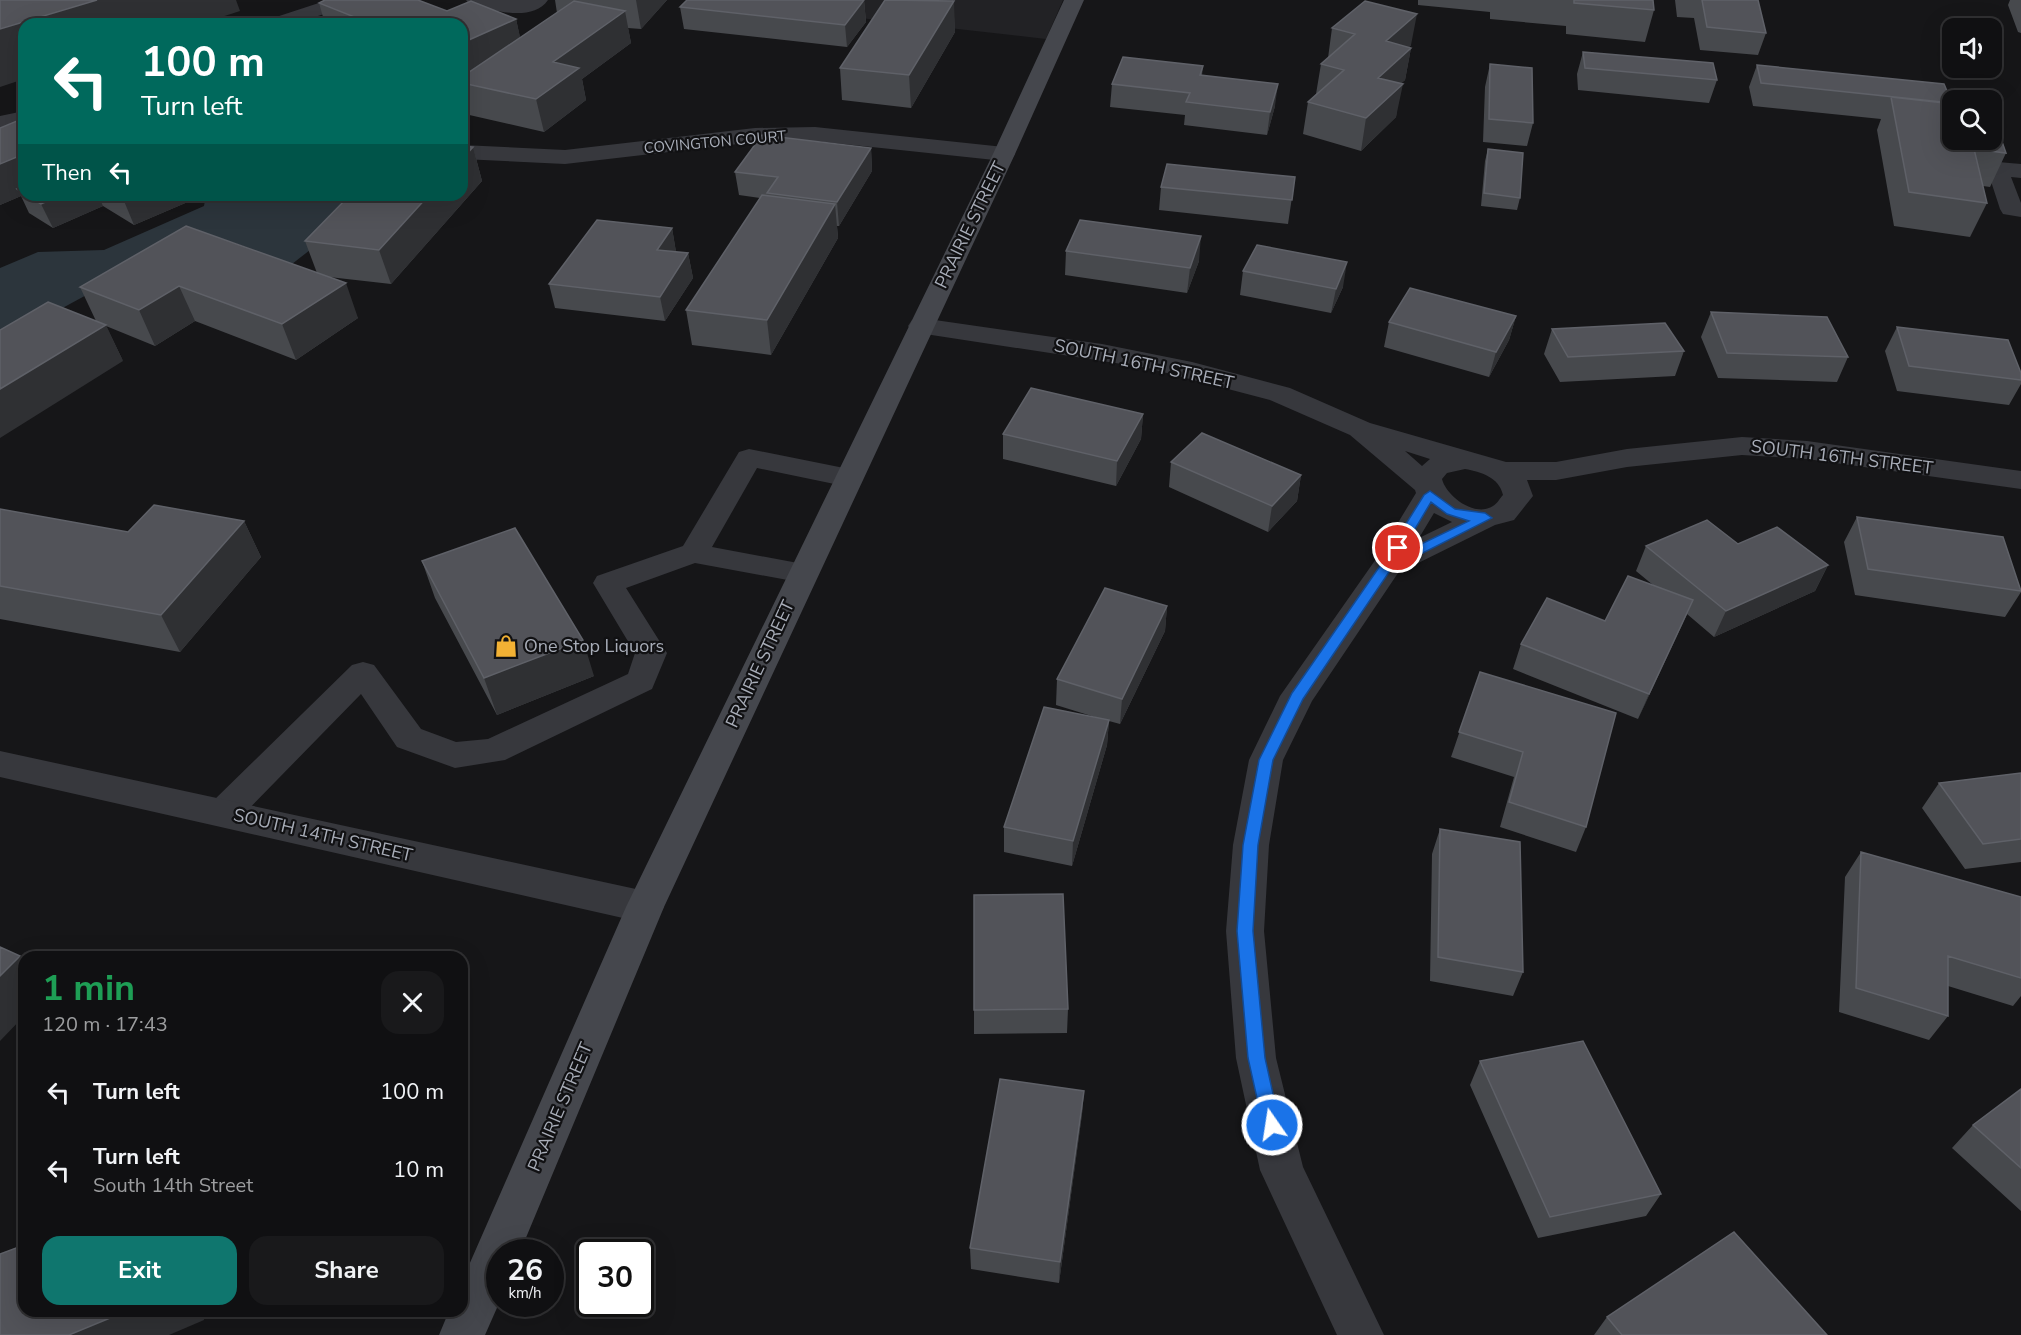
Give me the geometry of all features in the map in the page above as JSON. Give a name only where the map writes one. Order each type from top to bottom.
[{"type":"street","points":[[292,18],[347,0]]},
{"type":"street","points":[[476,0],[509,6],[532,6],[538,0]]},
{"type":"street","name":"PRAIRIE STREET","points":[[462,1335],[645,907],[1004,154],[1074,0]]},
{"type":"street","points":[[0,123],[18,119]]},
{"type":"street","name":"COVINGTON COURT","points":[[468,152],[565,157],[754,135],[815,134],[1004,154]]},
{"type":"street","name":"SOUTH 16TH STREET","points":[[921,326],[1067,347],[1185,369],[1281,394],[1360,429],[1465,460]]},
{"type":"street","name":"SOUTH 16TH STREET","points":[[1360,429],[1428,489]]},
{"type":"street","name":"SOUTH 16TH STREET","points":[[1502,471],[1556,471],[1627,458],[1753,446],[1807,450],[2021,480]]},
{"type":"street","name":"SOUTH 16TH STREET","points":[[1514,505],[1627,458]]},
{"type":"street","points":[[1361,1335],[1282,1170],[1256,1058],[1245,931],[1251,845],[1266,760],[1297,696],[1387,566],[1428,489],[1428,475],[1438,465],[1465,460],[1489,464],[1512,480],[1517,490],[1514,505],[1505,513],[1485,518],[1387,566]]},
{"type":"street","points":[[1428,489],[1451,512],[1485,518]]},
{"type":"street","name":"SOUTH 14TH STREET","points":[[0,764],[645,907]]},
{"type":"lane","points":[[2016,216],[1998,169],[2021,171]]},
{"type":"lane","points":[[694,553],[749,458],[849,478]]},
{"type":"lane","points":[[223,813],[363,674],[409,738],[456,755],[493,751],[641,681],[651,653],[608,583],[694,553],[804,573]]},
{"type":"shaded area","points":[[701,0],[1063,0],[1046,39]]},
{"type":"shaded area","points":[[205,201],[354,201],[310,250],[292,264],[225,240],[211,239],[182,243],[0,342],[0,268],[38,252],[104,250],[204,206]]},
{"type":"building","points":[[0,0],[97,0],[37,18],[18,18],[18,24],[0,29]]},
{"type":"building","points":[[325,0],[418,0],[447,11],[471,1],[516,19],[468,40],[468,18],[357,18],[319,3]]},
{"type":"building","points":[[687,0],[864,0],[845,25],[680,7]]},
{"type":"building","points":[[885,0],[954,1],[909,75],[840,68]]},
{"type":"building","points":[[1574,0],[1653,0],[1654,10],[1574,3]]},
{"type":"building","points":[[1702,0],[1758,0],[1766,33],[1707,27]]},
{"type":"building","points":[[574,1],[625,11],[553,62],[579,68],[536,99],[468,84],[468,73]]},
{"type":"building","points":[[1365,1],[1417,14],[1386,41],[1411,48],[1378,78],[1403,84],[1366,118],[1308,102],[1344,70],[1321,64],[1355,34],[1332,28]]},
{"type":"building","points":[[1583,52],[1713,63],[1717,80],[1585,68]]},
{"type":"building","points":[[1123,57],[1203,66],[1200,75],[1278,84],[1270,112],[1186,102],[1190,93],[1112,84]]},
{"type":"building","points":[[1490,64],[1532,68],[1533,123],[1489,119]]},
{"type":"building","points":[[1757,65],[1944,84],[1947,90],[1942,90],[1942,102],[1761,83]]},
{"type":"building","points":[[1891,97],[1942,103],[1942,150],[1974,150],[1987,203],[1909,192]]},
{"type":"building","points":[[18,120],[18,156],[0,164],[0,128]]},
{"type":"building","points":[[762,135],[871,148],[837,202],[767,193],[778,177],[735,172]]},
{"type":"building","points":[[2002,142],[2006,153],[1982,150],[2002,150]]},
{"type":"building","points":[[1488,149],[1523,153],[1520,198],[1484,193]]},
{"type":"building","points":[[1167,164],[1295,177],[1292,200],[1161,187]]},
{"type":"building","points":[[762,195],[835,204],[767,320],[686,310]]},
{"type":"building","points":[[344,201],[424,201],[379,250],[305,241]]},
{"type":"building","points":[[597,220],[672,228],[657,250],[688,253],[660,297],[549,284]]},
{"type":"building","points":[[1080,220],[1201,236],[1190,268],[1066,251]]},
{"type":"building","points":[[186,226],[346,283],[282,324],[179,286],[139,310],[80,287]]},
{"type":"building","points":[[1257,245],[1347,262],[1336,289],[1243,271]]},
{"type":"building","points":[[1410,288],[1516,316],[1496,352],[1389,322]]},
{"type":"building","points":[[48,302],[106,325],[0,389],[0,330]]},
{"type":"building","points":[[1711,312],[1827,317],[1848,357],[1727,353]]},
{"type":"building","points":[[1665,323],[1684,351],[1568,357],[1552,329]]},
{"type":"building","points":[[1897,327],[2008,340],[2021,373],[2021,380],[1909,366]]},
{"type":"building","points":[[1031,388],[1143,414],[1117,461],[1003,434]]},
{"type":"building","points":[[1202,433],[1301,475],[1272,506],[1171,462]]},
{"type":"building","points":[[154,505],[244,521],[161,615],[0,586],[0,509],[128,532]]},
{"type":"building","points":[[1857,517],[2003,537],[2021,591],[1868,569]]},
{"type":"building","points":[[1707,520],[1738,544],[1777,527],[1828,565],[1726,611],[1646,546]]},
{"type":"building","points":[[515,528],[583,640],[484,678],[422,561]]},
{"type":"building","points":[[1628,576],[1693,600],[1649,694],[1521,644],[1547,598],[1605,621]]},
{"type":"building","points":[[1105,588],[1167,606],[1122,699],[1057,679]]},
{"type":"building","points":[[1480,672],[1616,713],[1586,827],[1509,802],[1523,752],[1459,732]]},
{"type":"building","points":[[1044,707],[1109,720],[1073,841],[1004,827]]},
{"type":"building","points":[[2021,773],[2021,839],[1983,844],[1939,783]]},
{"type":"building","points":[[1440,829],[1520,842],[1523,972],[1438,957]]},
{"type":"building","points":[[1861,852],[2021,897],[2021,978],[1948,956],[1948,1016],[1856,988]]},
{"type":"building","points":[[1063,894],[1068,1009],[974,1010],[974,895]]},
{"type":"building","points":[[0,947],[18,955],[18,958],[0,976]]},
{"type":"building","points":[[1583,1041],[1661,1194],[1550,1217],[1480,1061]]},
{"type":"building","points":[[1000,1079],[1084,1091],[1060,1262],[970,1248]]},
{"type":"building","points":[[2021,1089],[2021,1168],[1973,1125]]},
{"type":"building","points":[[1734,1232],[1827,1335],[1622,1335],[1607,1317]]},
{"type":"building","points":[[18,1247],[18,1317],[112,1317],[69,1335],[0,1335],[0,1254]]},
{"type":"place","name":"One Stop Liquors","points":[[506,646]]},
{"type":"route","points":[[1272,1125],[1256,1058],[1245,931],[1251,845],[1266,760],[1297,696],[1387,566],[1485,518],[1451,512],[1430,495],[1398,548]]}]
